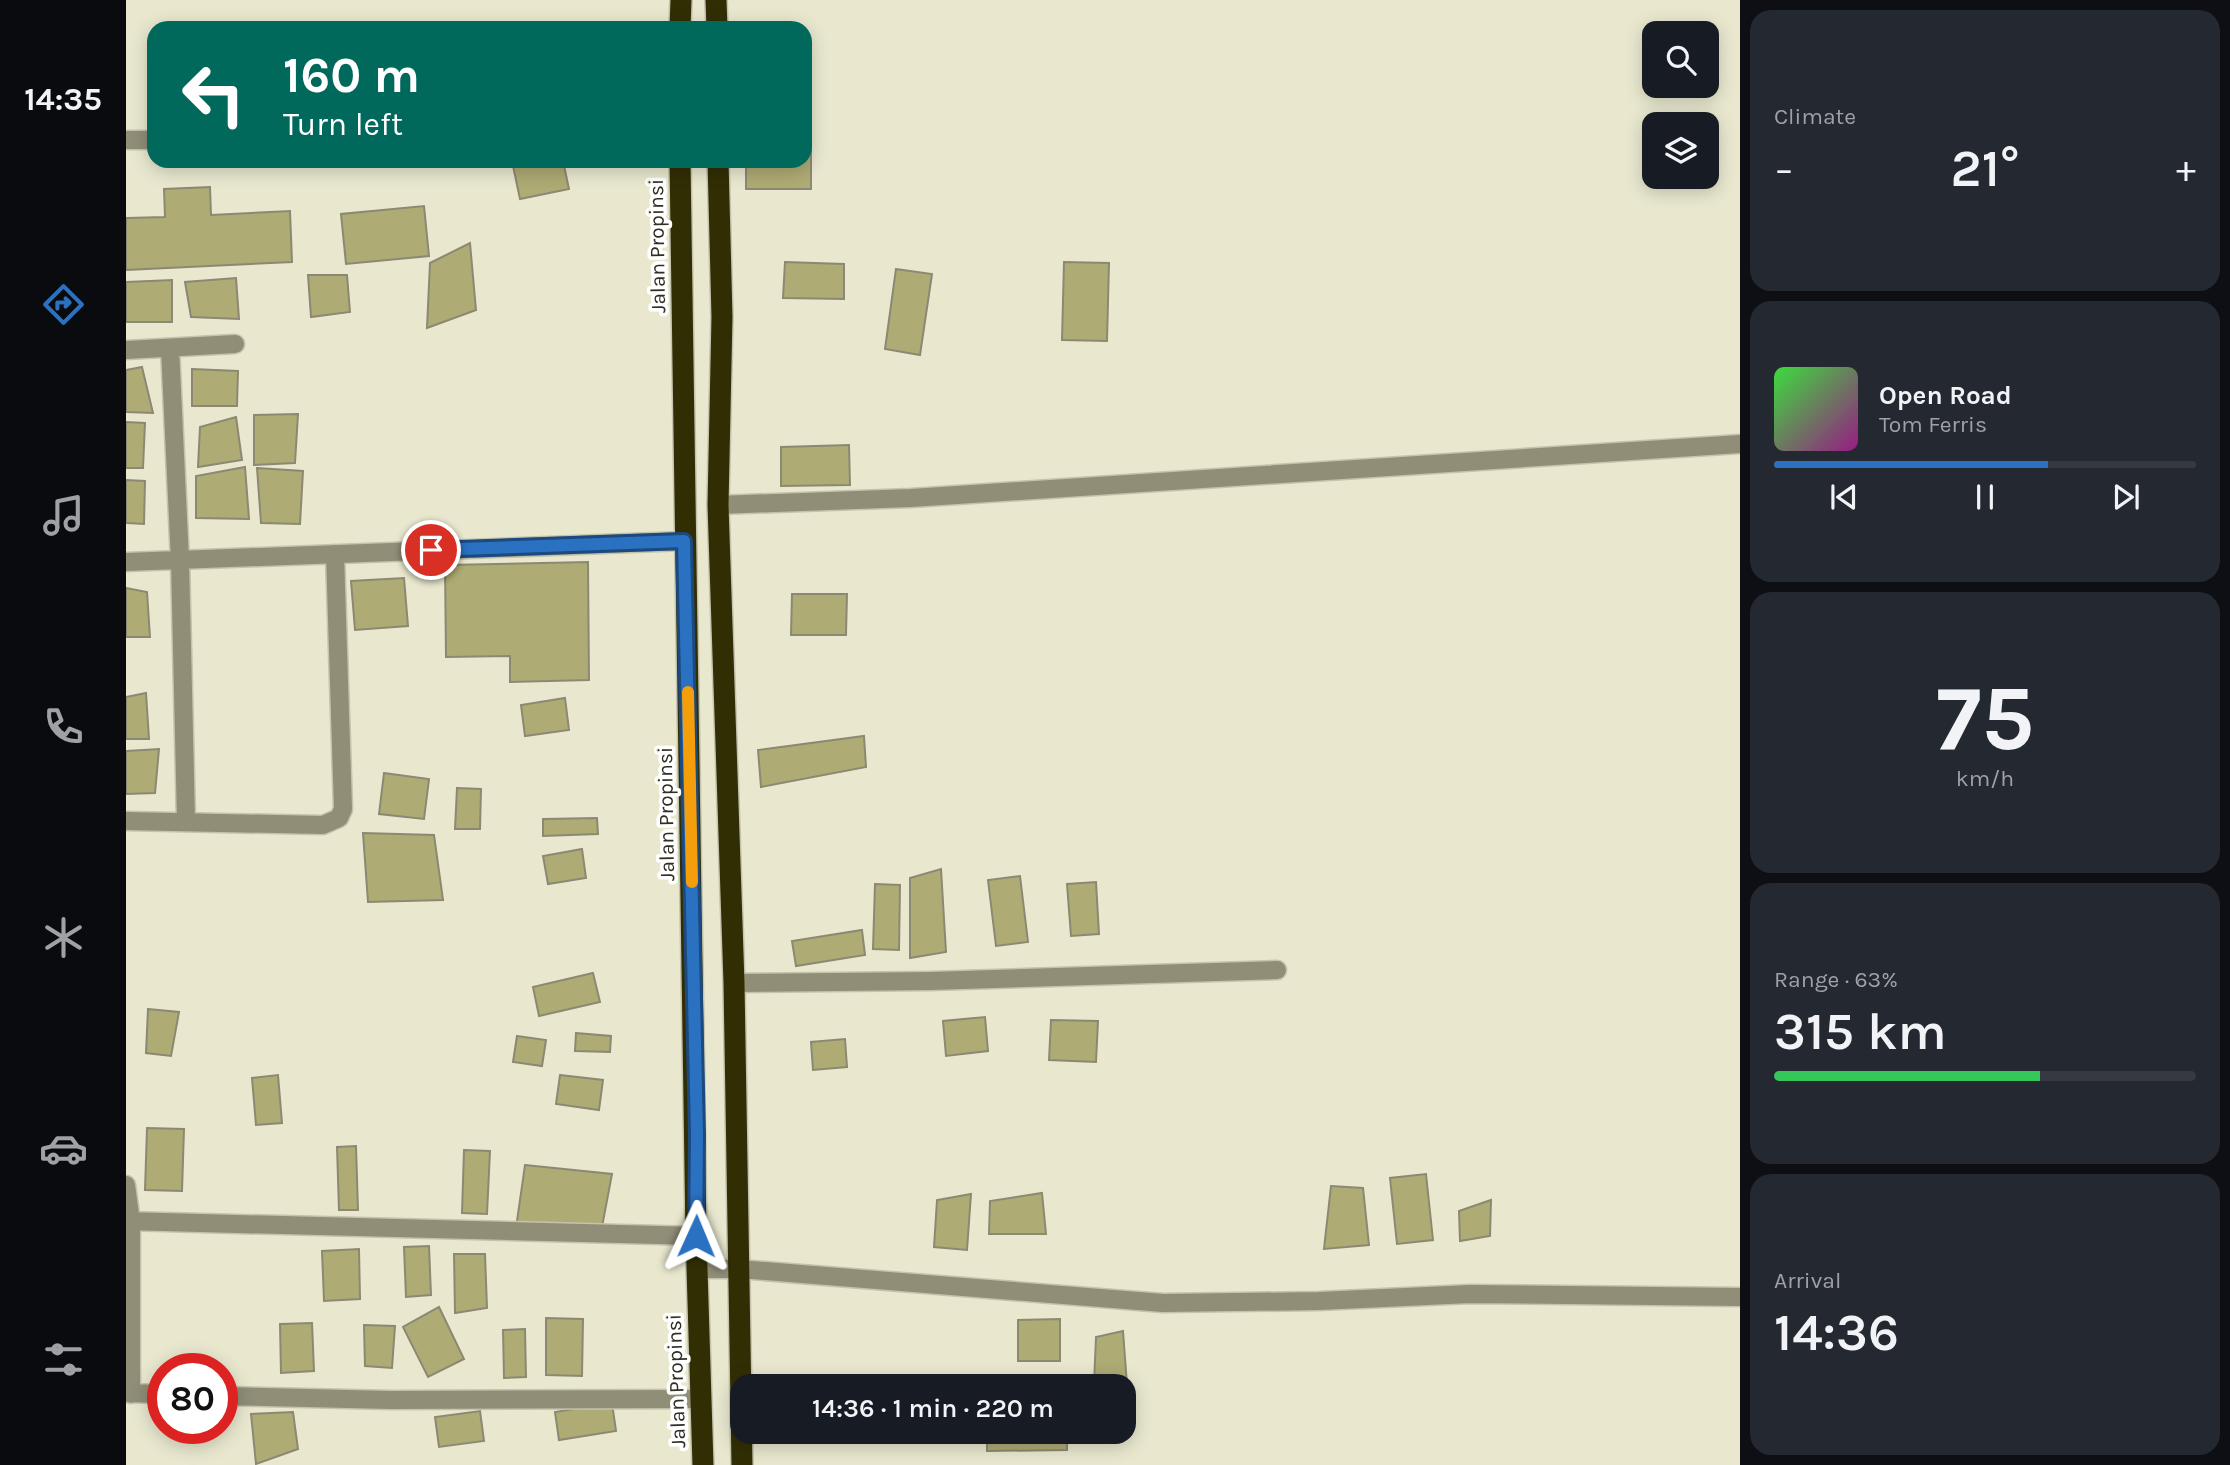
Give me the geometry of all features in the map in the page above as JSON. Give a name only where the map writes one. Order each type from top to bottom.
[{"type":"highway","points":[[680,21],[681,0]]},
{"type":"highway","points":[[716,0],[717,21]]},
{"type":"highway","name":"Jalan Propinsi","points":[[680,168],[684,541],[697,1135],[696,1236],[704,1465]]},
{"type":"highway","points":[[718,168],[722,317],[718,505],[734,984],[742,1465]]},
{"type":"street","points":[[126,140],[147,139]]},
{"type":"street","points":[[126,350],[235,344]]},
{"type":"street","points":[[170,348],[180,561],[186,821]]},
{"type":"street","points":[[718,505],[911,498],[1740,444]]},
{"type":"street","points":[[126,562],[684,541]]},
{"type":"street","points":[[126,821],[323,825],[335,822],[342,813],[335,554]]},
{"type":"street","points":[[734,984],[1277,970]]},
{"type":"street","points":[[126,1185],[129,1394],[147,1394]]},
{"type":"street","points":[[128,1221],[696,1236]]},
{"type":"street","points":[[697,1269],[739,1269],[1163,1303],[1319,1301],[1470,1294],[1740,1297]]},
{"type":"street","points":[[238,1396],[390,1400],[702,1399]]},
{"type":"building","points":[[513,168],[564,168],[569,189],[520,199]]},
{"type":"building","points":[[746,168],[811,168],[811,189],[746,189]]},
{"type":"building","points":[[210,187],[211,215],[290,211],[292,262],[126,270],[126,218],[165,217],[164,189]]},
{"type":"building","points":[[424,206],[429,256],[346,264],[341,214]]},
{"type":"building","points":[[470,243],[476,310],[427,328],[430,263]]},
{"type":"building","points":[[785,262],[844,264],[844,299],[783,298]]},
{"type":"building","points":[[1064,262],[1109,263],[1107,341],[1062,340]]},
{"type":"building","points":[[896,269],[932,274],[920,355],[885,349]]},
{"type":"building","points":[[308,275],[347,275],[350,312],[311,317]]},
{"type":"building","points":[[236,278],[239,319],[191,317],[185,282]]},
{"type":"building","points":[[172,280],[172,322],[126,322],[126,282]]},
{"type":"building","points":[[142,367],[153,413],[126,412],[126,370]]},
{"type":"building","points":[[192,369],[238,371],[237,406],[192,406]]},
{"type":"building","points":[[298,414],[295,463],[254,465],[254,415]]},
{"type":"building","points":[[236,417],[242,460],[198,467],[200,427]]},
{"type":"building","points":[[126,422],[145,423],[143,468],[126,468]]},
{"type":"building","points":[[849,445],[850,485],[781,486],[781,447]]},
{"type":"building","points":[[245,467],[249,519],[196,518],[196,476]]},
{"type":"building","points":[[257,468],[303,471],[300,524],[261,523]]},
{"type":"building","points":[[126,480],[145,481],[144,524],[126,523]]},
{"type":"building","points":[[588,562],[589,680],[510,682],[510,656],[446,657],[445,565]]},
{"type":"building","points":[[404,578],[408,626],[355,630],[351,581]]},
{"type":"building","points":[[126,588],[147,592],[150,637],[126,637]]},
{"type":"building","points":[[792,594],[847,594],[846,635],[791,635]]},
{"type":"building","points":[[146,693],[149,739],[126,739],[126,697]]},
{"type":"building","points":[[565,698],[569,730],[525,736],[521,705]]},
{"type":"building","points":[[864,736],[866,767],[761,787],[758,750]]},
{"type":"building","points":[[159,749],[155,793],[126,794],[126,751]]},
{"type":"building","points":[[384,773],[429,779],[424,819],[379,814]]},
{"type":"building","points":[[457,788],[481,789],[480,829],[455,829]]},
{"type":"building","points":[[597,818],[598,834],[543,836],[543,819]]},
{"type":"building","points":[[363,833],[434,835],[443,900],[368,902]]},
{"type":"building","points":[[582,849],[586,878],[548,884],[543,856]]},
{"type":"building","points":[[941,869],[946,952],[910,958],[910,878]]},
{"type":"building","points":[[1020,876],[1028,942],[996,946],[988,880]]},
{"type":"building","points":[[1096,882],[1099,934],[1071,936],[1067,884]]},
{"type":"building","points":[[875,884],[900,885],[899,950],[873,949]]},
{"type":"building","points":[[862,930],[865,955],[796,966],[792,941]]},
{"type":"building","points":[[593,973],[600,1002],[539,1016],[533,987]]},
{"type":"building","points":[[148,1009],[179,1012],[171,1056],[146,1053]]},
{"type":"building","points":[[985,1017],[988,1051],[946,1056],[943,1021]]},
{"type":"building","points":[[1051,1020],[1098,1021],[1096,1062],[1049,1060]]},
{"type":"building","points":[[576,1033],[611,1036],[610,1052],[575,1051]]},
{"type":"building","points":[[517,1036],[546,1040],[542,1066],[513,1062]]},
{"type":"building","points":[[845,1039],[847,1067],[813,1070],[811,1042]]},
{"type":"building","points":[[278,1075],[282,1123],[256,1125],[252,1078]]},
{"type":"building","points":[[560,1075],[603,1080],[599,1110],[556,1104]]},
{"type":"building","points":[[147,1128],[184,1129],[182,1191],[145,1190]]},
{"type":"building","points":[[356,1146],[358,1210],[339,1210],[337,1147]]},
{"type":"building","points":[[464,1150],[490,1151],[487,1214],[462,1213]]},
{"type":"building","points":[[525,1165],[612,1174],[602,1227],[516,1228]]},
{"type":"building","points":[[1426,1174],[1433,1240],[1397,1244],[1390,1178]]},
{"type":"building","points":[[1331,1186],[1363,1188],[1369,1245],[1324,1249]]},
{"type":"building","points":[[1042,1193],[1046,1234],[989,1234],[990,1201]]},
{"type":"building","points":[[971,1194],[967,1250],[934,1247],[937,1200]]},
{"type":"building","points":[[1491,1200],[1490,1236],[1460,1241],[1459,1211]]},
{"type":"building","points":[[429,1246],[431,1295],[406,1297],[404,1247]]},
{"type":"building","points":[[359,1249],[360,1299],[324,1301],[322,1251]]},
{"type":"building","points":[[454,1254],[485,1254],[487,1308],[455,1313]]},
{"type":"building","points":[[439,1307],[464,1359],[428,1377],[403,1327]]},
{"type":"building","points":[[546,1318],[583,1319],[582,1376],[546,1375]]},
{"type":"building","points":[[1060,1319],[1060,1361],[1018,1361],[1018,1320]]},
{"type":"building","points":[[312,1323],[314,1371],[281,1373],[280,1324]]},
{"type":"building","points":[[364,1325],[395,1326],[392,1368],[365,1366]]},
{"type":"building","points":[[525,1329],[526,1377],[504,1378],[503,1330]]},
{"type":"building","points":[[1123,1331],[1126,1374],[1094,1374],[1096,1337]]},
{"type":"building","points":[[612,1403],[616,1431],[559,1440],[555,1412]]},
{"type":"building","points":[[480,1411],[484,1441],[439,1447],[435,1417]]},
{"type":"building","points":[[293,1412],[298,1449],[256,1464],[251,1414]]},
{"type":"building","points":[[987,1444],[1067,1444],[1067,1450],[987,1451]]},
{"type":"slow traffic","points":[[688,692],[692,882]]},
{"type":"route","points":[[431,550],[684,541],[697,1135],[696,1236]]}]
